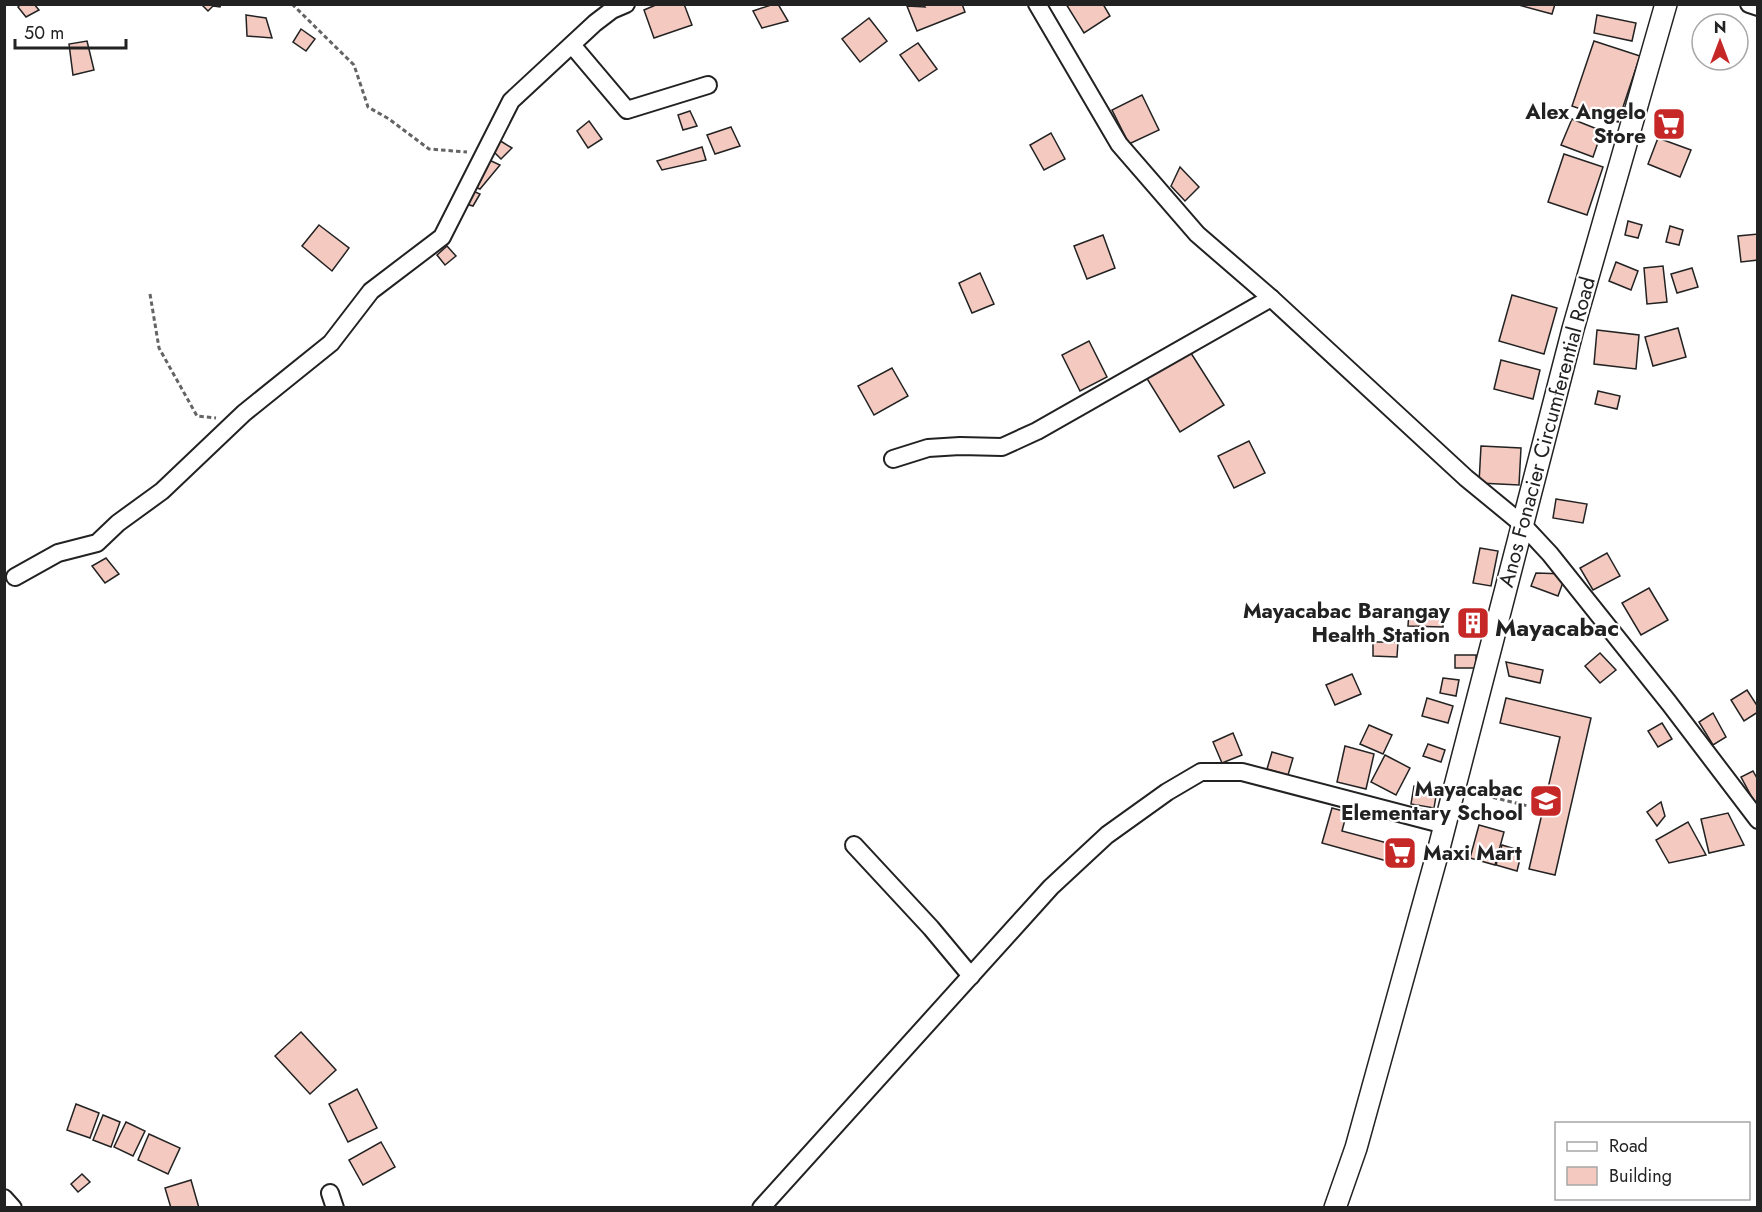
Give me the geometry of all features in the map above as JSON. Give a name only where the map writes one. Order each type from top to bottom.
[{"type":"main road","name":"Anos Fonacier Circumferential Road","points":[[1335,1208],[1356,1148],[1445,825],[1574,329],[1666,4]]},
{"type":"street","points":[[1036,4],[1119,144],[1197,234],[1466,478],[1522,524],[1566,572],[1758,820]]},
{"type":"street","points":[[1749,4],[1758,7]]},
{"type":"street","points":[[15,577],[58,553],[97,543],[118,523],[162,491],[236,420],[331,343],[371,291],[442,237],[511,101],[615,6]]},
{"type":"street","points":[[572,45],[627,110],[708,85]]},
{"type":"street","points":[[893,459],[928,448],[1002,447],[1037,431],[1270,298]]},
{"type":"street","points":[[761,1208],[1051,887],[1107,835],[1167,792],[1201,772],[1242,772],[1445,825]]},
{"type":"street","points":[[854,845],[931,928],[971,976]]},
{"type":"street","points":[[4,1198],[13,1208]]},
{"type":"path","points":[[292,4],[354,65],[368,107],[390,119],[429,149],[484,154]]},
{"type":"path","points":[[150,294],[159,348],[197,416],[236,420]]},
{"type":"path","points":[[1455,788],[1528,806]]},
{"type":"building","points":[[21,4],[34,4],[39,10],[26,17],[18,7]]},
{"type":"building","points":[[201,4],[221,4],[220,7],[213,6],[208,11]]},
{"type":"building","points":[[658,4],[684,4],[692,25],[654,38],[644,10]]},
{"type":"building","points":[[778,4],[788,21],[762,28],[753,11]]},
{"type":"building","points":[[923,4],[962,4],[965,12],[917,31],[907,6],[925,7]]},
{"type":"building","points":[[1066,4],[1103,4],[1110,16],[1084,33]]},
{"type":"building","points":[[1515,4],[1555,4],[1552,14]]},
{"type":"building","points":[[246,15],[266,18],[272,38],[247,36]]},
{"type":"building","points":[[1597,15],[1636,23],[1632,41],[1594,33]]},
{"type":"building","points":[[869,18],[887,41],[860,62],[842,39]]},
{"type":"building","points":[[301,29],[315,39],[306,51],[293,42]]},
{"type":"building","points":[[87,41],[94,70],[73,75],[69,44]]},
{"type":"building","points":[[1594,41],[1640,56],[1618,122],[1572,106]]},
{"type":"building","points":[[918,43],[937,69],[919,81],[900,55]]},
{"type":"building","points":[[1142,95],[1159,130],[1129,144],[1112,110]]},
{"type":"building","points":[[690,111],[697,126],[683,130],[678,115]]},
{"type":"building","points":[[1572,119],[1602,131],[1593,157],[1561,145]]},
{"type":"building","points":[[589,121],[602,139],[588,148],[577,131]]},
{"type":"building","points":[[731,127],[740,146],[715,154],[707,135]]},
{"type":"building","points":[[1051,133],[1065,159],[1044,170],[1030,145]]},
{"type":"building","points":[[1658,138],[1691,150],[1680,177],[1648,164]]},
{"type":"building","points":[[499,140],[512,148],[501,159],[491,149]]},
{"type":"building","points":[[702,147],[706,160],[662,170],[657,161]]},
{"type":"building","points":[[1564,154],[1603,167],[1587,215],[1548,202]]},
{"type":"building","points":[[487,159],[500,165],[480,189],[472,186]]},
{"type":"building","points":[[1180,167],[1199,187],[1185,201],[1171,186]]},
{"type":"building","points":[[464,187],[480,194],[473,206],[456,201]]},
{"type":"building","points":[[1628,221],[1642,225],[1638,238],[1625,235]]},
{"type":"building","points":[[319,225],[349,248],[332,271],[302,246]]},
{"type":"building","points":[[1670,226],[1683,230],[1679,245],[1666,242]]},
{"type":"building","points":[[1758,234],[1758,260],[1741,262],[1738,236]]},
{"type":"building","points":[[1103,235],[1115,268],[1087,279],[1074,246]]},
{"type":"building","points":[[447,246],[456,256],[445,265],[437,255]]},
{"type":"building","points":[[1616,262],[1638,271],[1631,290],[1609,281]]},
{"type":"building","points":[[1663,266],[1667,302],[1647,304],[1644,268]]},
{"type":"building","points":[[1692,268],[1698,287],[1677,293],[1671,274]]},
{"type":"building","points":[[980,273],[994,304],[972,313],[959,283]]},
{"type":"building","points":[[1512,295],[1557,308],[1544,354],[1499,341]]},
{"type":"building","points":[[1678,328],[1686,357],[1653,366],[1645,337]]},
{"type":"building","points":[[1597,330],[1639,335],[1636,369],[1594,364]]},
{"type":"building","points":[[1089,341],[1107,377],[1080,391],[1062,355]]},
{"type":"building","points":[[1189,350],[1224,405],[1180,432],[1146,377]]},
{"type":"building","points":[[1501,360],[1540,370],[1533,399],[1494,389]]},
{"type":"building","points":[[892,368],[908,396],[874,415],[858,386]]},
{"type":"building","points":[[1598,391],[1620,396],[1617,409],[1595,404]]},
{"type":"building","points":[[1249,441],[1265,473],[1234,488],[1218,456]]},
{"type":"building","points":[[1481,446],[1521,448],[1519,485],[1479,483]]},
{"type":"building","points":[[1556,499],[1587,504],[1583,523],[1553,518]]},
{"type":"building","points":[[1480,548],[1498,551],[1491,586],[1473,583]]},
{"type":"building","points":[[1607,553],[1620,576],[1593,590],[1580,568]]},
{"type":"building","points":[[106,558],[119,574],[105,583],[92,566]]},
{"type":"building","points":[[1536,573],[1566,574],[1558,596],[1531,586]]},
{"type":"building","points":[[1649,588],[1668,620],[1641,635],[1622,603]]},
{"type":"building","name":"Mayacabac Barangay Health Station","points":[[1465,610],[1486,617],[1480,635],[1459,629]]},
{"type":"building","points":[[1409,611],[1443,613],[1443,627],[1408,626]]},
{"type":"building","points":[[1373,642],[1398,642],[1397,657],[1373,656]]},
{"type":"building","points":[[1600,653],[1616,670],[1600,683],[1585,666]]},
{"type":"building","points":[[1455,655],[1476,655],[1476,668],[1455,668]]},
{"type":"building","points":[[1506,662],[1543,670],[1540,683],[1509,676]]},
{"type":"building","points":[[1352,674],[1361,694],[1335,705],[1326,685]]},
{"type":"building","points":[[1443,678],[1459,680],[1456,696],[1440,693]]},
{"type":"building","points":[[1747,690],[1758,707],[1758,712],[1744,721],[1731,700]]},
{"type":"building","points":[[1427,698],[1453,706],[1448,723],[1422,716]]},
{"type":"building","points":[[1506,698],[1591,718],[1555,875],[1529,869],[1560,737],[1500,723]]},
{"type":"building","points":[[1713,713],[1726,737],[1713,745],[1699,722]]},
{"type":"building","points":[[1662,723],[1672,739],[1658,747],[1648,731]]},
{"type":"building","points":[[1369,725],[1392,735],[1383,754],[1360,744]]},
{"type":"building","points":[[1233,733],[1242,755],[1222,763],[1213,742]]},
{"type":"building","points":[[1428,744],[1445,750],[1441,762],[1423,756]]},
{"type":"building","points":[[1345,746],[1374,754],[1366,789],[1337,782]]},
{"type":"building","points":[[1272,752],[1293,758],[1288,775],[1267,769]]},
{"type":"building","points":[[1385,755],[1410,768],[1396,795],[1371,782]]},
{"type":"building","points":[[1753,771],[1758,780],[1758,801],[1755,803],[1741,777]]},
{"type":"building","points":[[1414,786],[1437,790],[1434,808],[1411,804]]},
{"type":"building","points":[[1661,802],[1665,816],[1657,826],[1647,812]]},
{"type":"building","points":[[1332,808],[1347,812],[1342,831],[1410,849],[1405,866],[1322,843]]},
{"type":"building","points":[[1728,813],[1744,845],[1709,853],[1701,819]]},
{"type":"building","points":[[1688,822],[1706,855],[1669,863],[1656,840]]},
{"type":"building","points":[[1479,825],[1504,832],[1495,865],[1470,858]]},
{"type":"building","points":[[1502,845],[1522,851],[1517,871],[1496,865]]},
{"type":"building","points":[[301,1032],[336,1070],[310,1094],[275,1056]]},
{"type":"building","points":[[357,1089],[377,1128],[348,1142],[329,1104]]},
{"type":"building","points":[[76,1104],[99,1113],[90,1138],[67,1130]]},
{"type":"building","points":[[103,1115],[120,1122],[111,1147],[93,1140]]},
{"type":"building","points":[[126,1122],[145,1131],[133,1156],[114,1147]]},
{"type":"building","points":[[149,1134],[180,1148],[168,1174],[138,1160]]},
{"type":"building","points":[[381,1142],[395,1167],[363,1185],[349,1160]]},
{"type":"building","points":[[82,1174],[90,1182],[78,1192],[71,1184]]},
{"type":"building","points":[[191,1180],[199,1208],[171,1208],[165,1188]]},
{"type":"place","name":"Alex Angelo Store","points":[[1669,124]]},
{"type":"place","name":"Mayacabac Barangay Health Station","points":[[1473,623]]},
{"type":"place","name":"Mayacabac Elementary School","points":[[1546,801]]},
{"type":"place","name":"Maxi Mart","points":[[1400,853]]},
{"type":"district","name":"Mayacabac","points":[[1557,628]]}]
